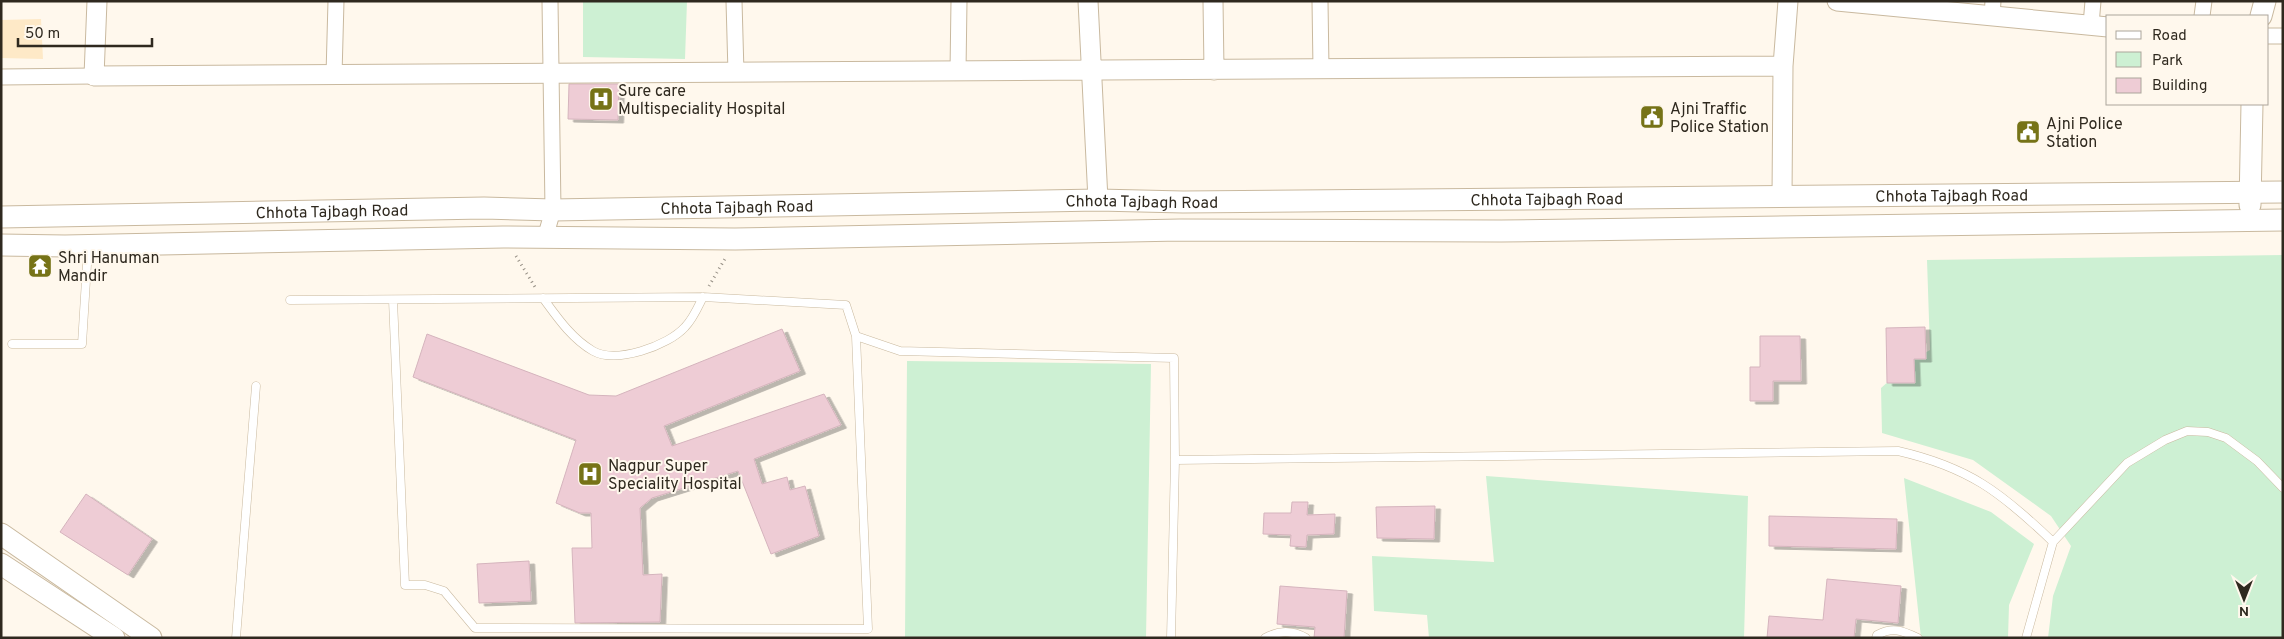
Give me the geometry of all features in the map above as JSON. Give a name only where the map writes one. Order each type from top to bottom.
[{"type":"main road","points":[[2261,15],[2264,1]]},
{"type":"main road","points":[[2252,105],[2249,192],[2252,221]]},
{"type":"main road","name":"Chhota Tajbagh Road","points":[[1,217],[484,208],[553,210],[1098,200],[1183,202],[2283,192]]},
{"type":"main road","points":[[1098,200],[1098,231]]},
{"type":"main road","points":[[1,245],[88,246],[503,237],[736,239],[1098,231],[1501,231],[2283,220]]},
{"type":"main road","points":[[1,534],[151,638]]},
{"type":"main road","points":[[1,564],[110,636]]},
{"type":"street","points":[[94,76],[97,1]]},
{"type":"street","points":[[334,75],[336,1]]},
{"type":"street","points":[[545,238],[553,210],[550,1]]},
{"type":"street","points":[[734,1],[736,73]]},
{"type":"street","points":[[958,71],[959,1]]},
{"type":"street","points":[[1088,1],[1098,200]]},
{"type":"street","points":[[1213,1],[1214,70]]},
{"type":"street","points":[[1320,1],[1322,69]]},
{"type":"street","points":[[1782,196],[1783,66],[1788,1]]},
{"type":"street","points":[[1837,1],[1993,9],[2099,26],[2093,1]]},
{"type":"street","points":[[2202,15],[2204,1]]},
{"type":"street","points":[[2269,36],[2283,36]]},
{"type":"street","points":[[1,77],[1783,66]]},
{"type":"lane","points":[[12,344],[82,344],[88,246]]},
{"type":"lane","points":[[542,298],[565,329],[594,352],[622,356],[664,343],[685,327],[703,297]]},
{"type":"lane","points":[[290,300],[703,297],[846,305],[856,336],[868,630],[475,628],[444,591],[425,585],[405,585],[392,300]]},
{"type":"lane","points":[[856,336],[900,351],[1174,358],[1175,460],[1171,638]]},
{"type":"lane","points":[[236,638],[256,386]]},
{"type":"lane","points":[[2026,638],[2053,542],[2127,463],[2165,440],[2187,431],[2208,432],[2226,438],[2257,461],[2283,488]]},
{"type":"lane","points":[[1175,460],[1898,451],[1930,458],[1973,477],[1997,492],[2053,542]]},
{"type":"lane","points":[[1876,638],[1877,634],[1886,630],[1898,629],[1918,638]]},
{"type":"lane","points":[[1265,638],[1279,632],[1292,632],[1306,638]]},
{"type":"path","points":[[503,237],[542,298]]},
{"type":"path","points":[[703,297],[736,239]]},
{"type":"shaded area","points":[[41,19],[43,59],[1,58],[1,20]]},
{"type":"green space","points":[[583,1],[687,1],[685,59],[583,57]]},
{"type":"green space","points":[[2283,255],[2283,638],[2048,638],[2053,596],[2071,546],[2051,516],[1973,460],[1882,433],[1881,388],[1914,359],[1930,350],[1927,260]]},
{"type":"green space","points":[[907,361],[1151,364],[1146,638],[905,638]]},
{"type":"green space","points":[[1486,476],[1748,496],[1744,638],[1429,638],[1427,615],[1374,611],[1372,556],[1494,562]]},
{"type":"green space","points":[[1904,478],[1991,512],[2034,544],[2009,605],[2008,638],[1921,638]]},
{"type":"building","points":[[569,84],[619,84],[618,120],[568,119]]},
{"type":"building","points":[[1925,327],[1926,359],[1914,359],[1915,383],[1887,383],[1886,328]]},
{"type":"building","points":[[782,329],[800,371],[664,426],[672,446],[824,394],[841,425],[754,459],[762,484],[787,477],[790,490],[805,486],[819,536],[771,554],[738,471],[652,498],[640,508],[643,575],[662,574],[660,622],[575,623],[572,548],[592,548],[591,513],[580,513],[556,503],[576,440],[413,377],[427,334],[589,395],[616,396]]},
{"type":"building","points":[[1760,336],[1800,336],[1801,381],[1773,381],[1773,401],[1750,401],[1750,367],[1760,367]]},
{"type":"building","points":[[86,494],[152,539],[128,575],[60,532]]},
{"type":"building","points":[[1292,502],[1308,502],[1307,515],[1335,514],[1334,534],[1307,535],[1306,547],[1290,546],[1291,535],[1263,534],[1264,513],[1291,513]]},
{"type":"building","points":[[1435,506],[1434,539],[1377,538],[1376,507]]},
{"type":"building","points":[[1769,516],[1897,519],[1896,549],[1769,546]]},
{"type":"building","points":[[529,561],[531,601],[479,603],[477,564]]},
{"type":"building","points":[[1827,579],[1901,586],[1898,623],[1856,619],[1854,638],[1767,638],[1769,616],[1823,620]]},
{"type":"building","points":[[1280,586],[1347,591],[1344,638],[1314,638],[1315,627],[1277,624]]},
{"type":"place","name":"Sure care Multispeciality Hospital","points":[[601,99]]},
{"type":"place","name":"Ajni Traffic Police Station","points":[[1652,117]]},
{"type":"place","name":"Ajni Police Station","points":[[2028,132]]},
{"type":"place","name":"Shri Hanuman Mandir","points":[[40,266]]},
{"type":"place","name":"Nagpur Super Speciality Hospital","points":[[590,474]]}]
